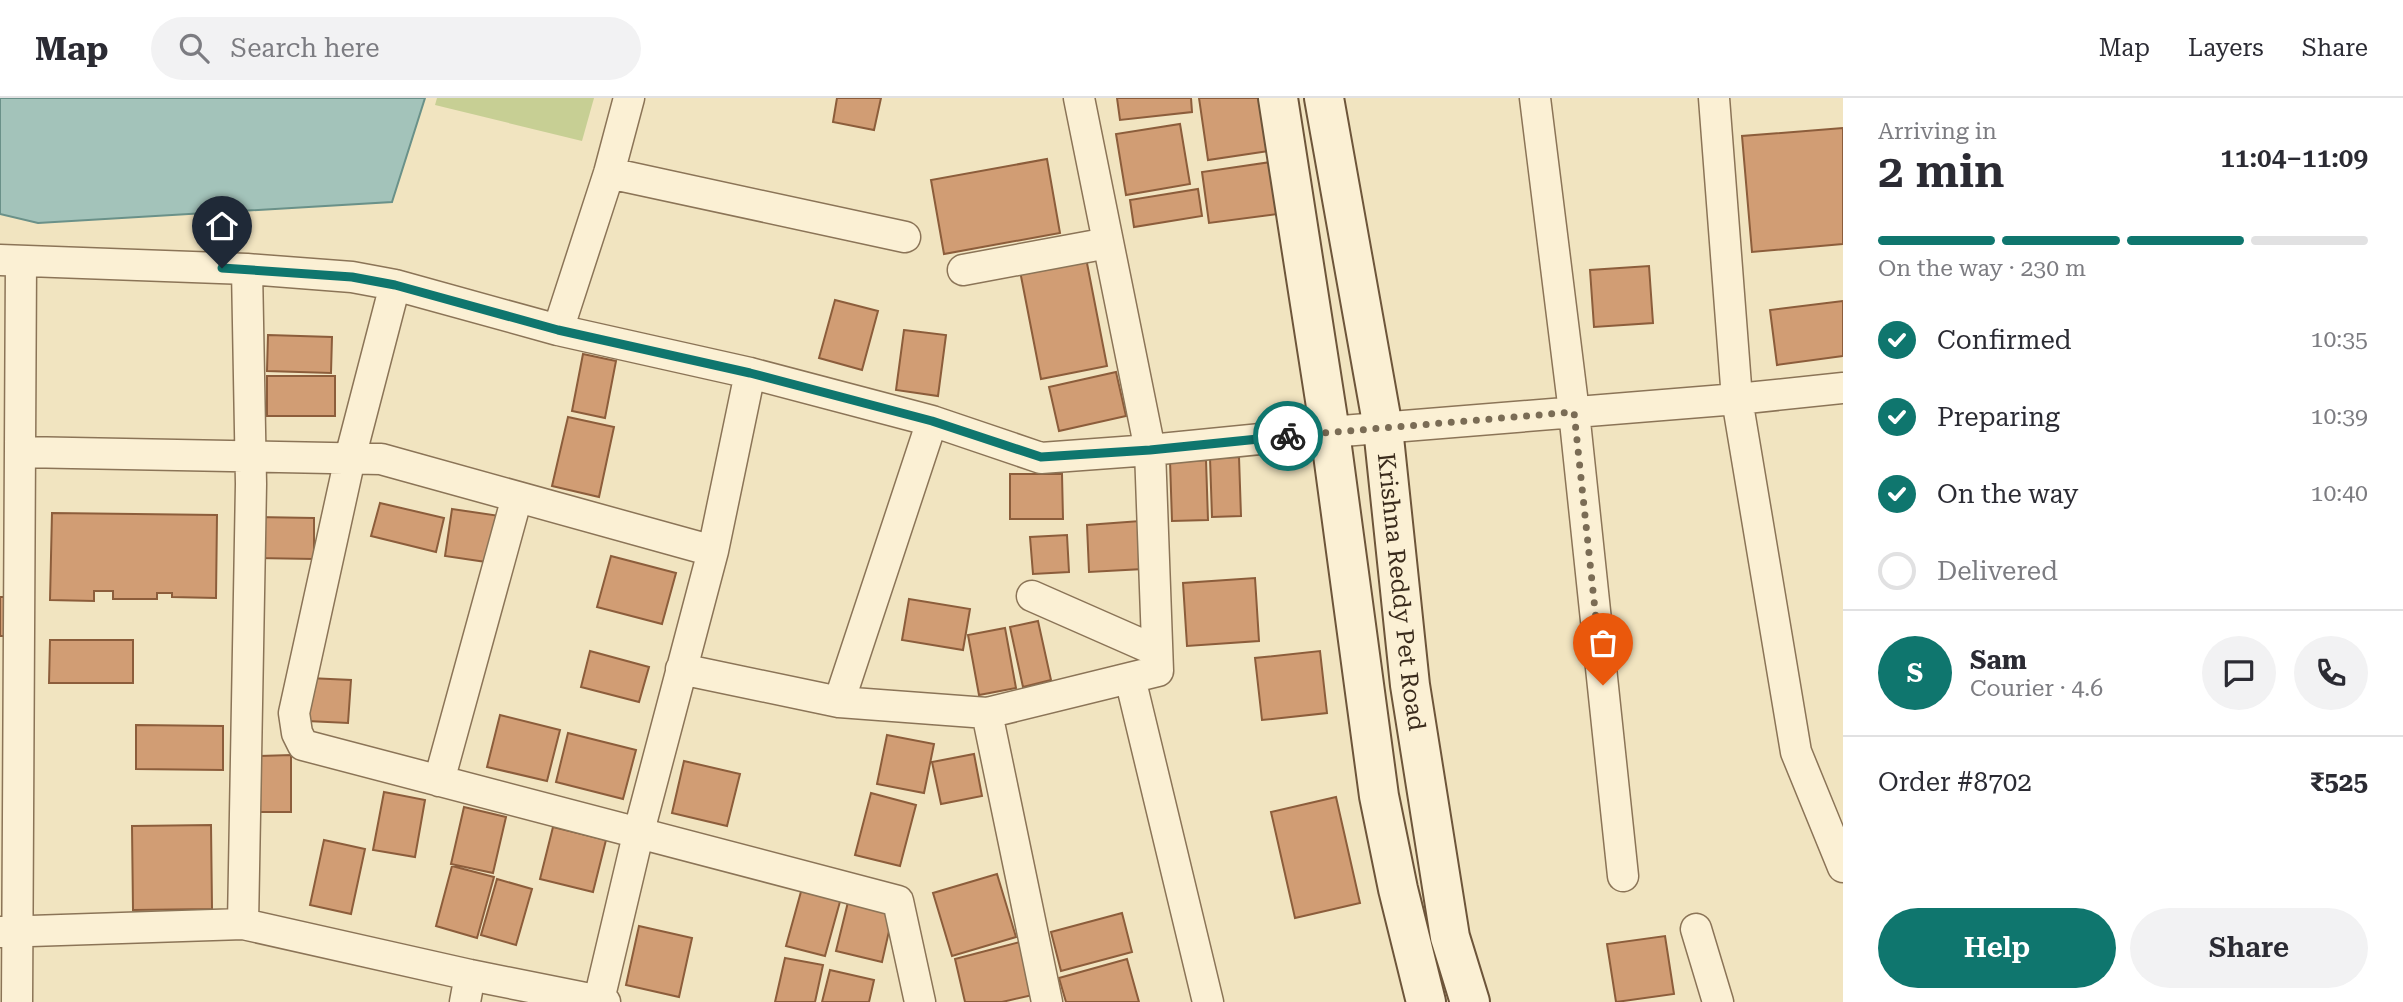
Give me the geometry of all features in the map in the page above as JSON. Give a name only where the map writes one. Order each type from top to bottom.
[{"type":"main road","name":"Krishna Reddy Pet Road","points":[[1278,98],[1330,432],[1379,796],[1398,889],[1426,1002]]},
{"type":"main road","name":"Krishna Reddy Pet Road","points":[[1324,98],[1383,428],[1410,685],[1450,937],[1470,1002]]},
{"type":"street","points":[[558,330],[609,173],[629,98]]},
{"type":"street","points":[[681,669],[839,702],[988,713],[1158,671],[1150,450],[1079,98]]},
{"type":"street","points":[[1535,98],[1574,412],[1623,876]]},
{"type":"street","points":[[1714,98],[1737,399],[1796,752],[1843,867]]},
{"type":"street","points":[[609,173],[905,237]]},
{"type":"street","points":[[963,270],[1108,243]]},
{"type":"street","points":[[17,1002],[9,933],[11,488],[20,452],[10,261],[247,269],[352,277],[395,285],[558,330],[750,373],[932,421],[1041,457],[1150,450],[1843,388]]},
{"type":"street","points":[[243,924],[251,456],[247,269]]},
{"type":"street","points":[[395,285],[350,458],[293,713],[297,733],[303,745],[898,901],[920,1002]]},
{"type":"street","points":[[9,933],[243,924],[467,989],[602,1001],[638,835],[713,551],[750,373]]},
{"type":"street","points":[[839,702],[932,421]]},
{"type":"street","points":[[20,452],[381,458],[713,551]]},
{"type":"street","points":[[439,781],[517,497]]},
{"type":"street","points":[[1032,596],[1157,651]]},
{"type":"street","points":[[1130,678],[1208,1002]]},
{"type":"street","points":[[988,713],[1047,1002]]},
{"type":"street","points":[[1696,929],[1718,1002]]},
{"type":"green space","points":[[437,98],[594,98],[582,141],[435,105]]},
{"type":"water","points":[[0,98],[425,98],[392,202],[38,223],[0,214]]},
{"type":"building","points":[[837,98],[881,98],[874,130],[833,122]]},
{"type":"building","points":[[1117,98],[1191,98],[1192,112],[1120,120]]},
{"type":"building","points":[[1199,98],[1267,98],[1275,150],[1208,160]]},
{"type":"building","points":[[1180,124],[1190,184],[1126,195],[1116,134]]},
{"type":"building","points":[[1843,128],[1843,244],[1752,252],[1742,136]]},
{"type":"building","points":[[1047,159],[1060,233],[944,254],[931,180]]},
{"type":"building","points":[[1271,162],[1278,214],[1209,223],[1202,172]]},
{"type":"building","points":[[1198,189],[1202,216],[1134,227],[1130,200]]},
{"type":"building","points":[[1086,258],[1107,366],[1041,379],[1020,271]]},
{"type":"building","points":[[1649,266],[1653,323],[1594,327],[1590,270]]},
{"type":"building","points":[[835,300],[878,311],[862,370],[819,358]]},
{"type":"building","points":[[1843,301],[1843,356],[1777,365],[1770,310]]},
{"type":"building","points":[[904,330],[946,335],[938,396],[896,390]]},
{"type":"building","points":[[268,335],[332,337],[331,373],[267,371]]},
{"type":"building","points":[[583,354],[616,361],[605,418],[572,411]]},
{"type":"building","points":[[1116,372],[1126,416],[1059,431],[1049,387]]},
{"type":"building","points":[[267,376],[335,376],[335,416],[267,416]]},
{"type":"building","points":[[568,417],[614,427],[599,497],[552,486]]},
{"type":"building","points":[[1239,457],[1241,516],[1212,517],[1210,458]]},
{"type":"building","points":[[1206,460],[1208,520],[1172,521],[1170,461]]},
{"type":"building","points":[[1010,474],[1062,474],[1063,519],[1010,519]]},
{"type":"building","points":[[380,503],[444,518],[436,552],[371,536]]},
{"type":"building","points":[[452,509],[500,516],[493,563],[445,556]]},
{"type":"building","points":[[52,513],[217,515],[216,598],[172,597],[172,593],[157,593],[157,599],[113,599],[113,591],[94,591],[94,601],[50,600]]},
{"type":"building","points":[[256,517],[314,518],[314,559],[256,558]]},
{"type":"building","points":[[1140,521],[1143,569],[1089,572],[1087,525]]},
{"type":"building","points":[[1067,535],[1069,572],[1033,574],[1030,537]]},
{"type":"building","points":[[611,556],[676,573],[662,624],[597,607]]},
{"type":"building","points":[[1255,578],[1259,641],[1187,646],[1183,583]]},
{"type":"building","points":[[0,597],[5,597],[5,636],[0,636]]},
{"type":"building","points":[[909,599],[970,609],[963,650],[902,640]]},
{"type":"building","points":[[1038,621],[1051,680],[1023,687],[1010,627]]},
{"type":"building","points":[[1005,628],[1016,688],[979,695],[968,635]]},
{"type":"building","points":[[50,640],[133,640],[133,683],[49,683]]},
{"type":"building","points":[[590,651],[649,667],[639,702],[581,687]]},
{"type":"building","points":[[1320,651],[1327,713],[1262,720],[1255,658]]},
{"type":"building","points":[[309,678],[351,680],[348,723],[307,721]]},
{"type":"building","points":[[500,715],[560,730],[547,781],[487,767]]},
{"type":"building","points":[[136,725],[223,726],[223,770],[136,769]]},
{"type":"building","points":[[568,733],[636,750],[623,799],[556,782]]},
{"type":"building","points":[[887,735],[934,744],[924,793],[877,784]]},
{"type":"building","points":[[974,754],[982,796],[941,804],[932,762]]},
{"type":"building","points":[[291,755],[291,812],[260,812],[260,756]]},
{"type":"building","points":[[684,761],[740,774],[727,826],[672,813]]},
{"type":"building","points":[[384,792],[425,800],[415,857],[373,850]]},
{"type":"building","points":[[871,793],[916,805],[900,866],[855,855]]},
{"type":"building","points":[[1336,797],[1360,903],[1295,918],[1271,812]]},
{"type":"building","points":[[464,807],[506,817],[493,873],[451,864]]},
{"type":"building","points":[[211,825],[212,909],[133,910],[132,826]]},
{"type":"building","points":[[553,827],[606,840],[593,892],[540,879]]},
{"type":"building","points":[[324,840],[365,849],[351,914],[310,905]]},
{"type":"building","points":[[452,866],[494,877],[477,938],[436,926]]},
{"type":"building","points":[[997,874],[1016,937],[952,956],[933,893]]},
{"type":"building","points":[[497,879],[532,889],[516,945],[481,935]]},
{"type":"building","points":[[802,888],[841,898],[825,956],[786,946]]},
{"type":"building","points":[[849,898],[894,909],[882,962],[836,951]]},
{"type":"building","points":[[1122,913],[1132,952],[1061,971],[1051,932]]},
{"type":"building","points":[[639,926],[692,938],[679,997],[626,985]]},
{"type":"building","points":[[1665,936],[1674,994],[1616,1002],[1607,944]]},
{"type":"building","points":[[1024,941],[1037,994],[1002,1002],[965,1002],[955,959]]},
{"type":"building","points":[[785,958],[823,965],[815,1002],[775,1002]]},
{"type":"building","points":[[1127,959],[1139,1002],[1066,1002],[1059,978]]},
{"type":"building","points":[[830,970],[874,980],[869,1002],[822,1002]]},
{"type":"way so far","points":[[1288,436],[1574,412],[1603,685]]},
{"type":"route","points":[[222,268],[352,277],[395,285],[558,330],[750,373],[932,421],[1041,457],[1150,450],[1288,436]]}]
